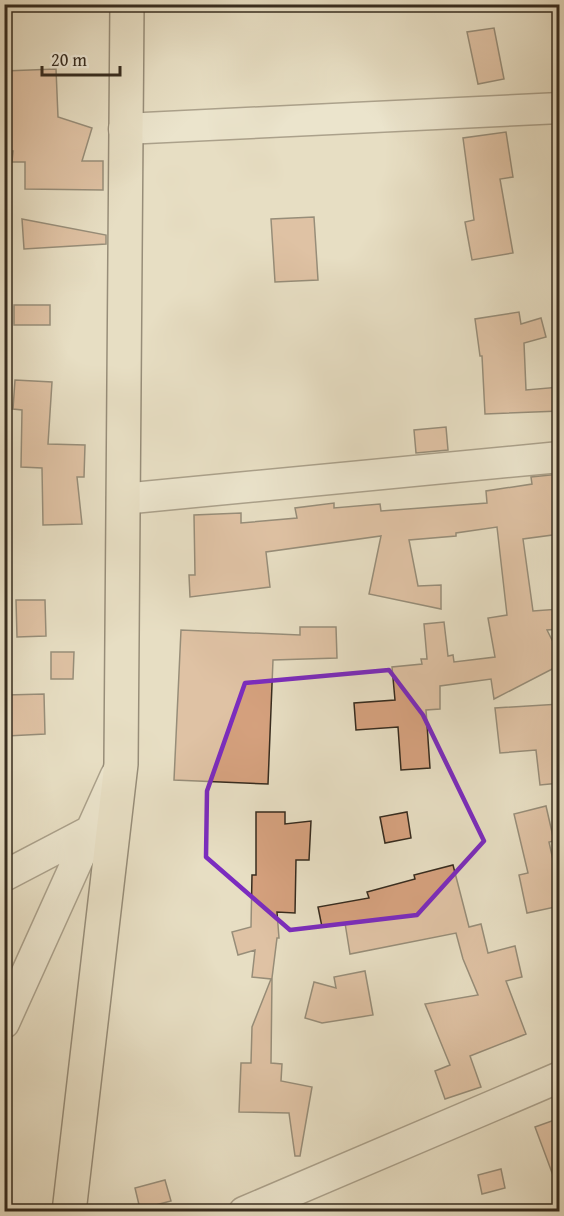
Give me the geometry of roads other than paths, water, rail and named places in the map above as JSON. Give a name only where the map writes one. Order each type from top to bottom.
[{"type":"main road","points":[[69,1212],[121,764],[124,129],[127,4]]},
{"type":"street","points":[[124,129],[560,108]]},
{"type":"street","points":[[122,500],[560,457]]},
{"type":"street","points":[[4,1023],[121,764]]},
{"type":"street","points":[[4,876],[90,831]]},
{"type":"street","points":[[244,1212],[560,1077]]}]
